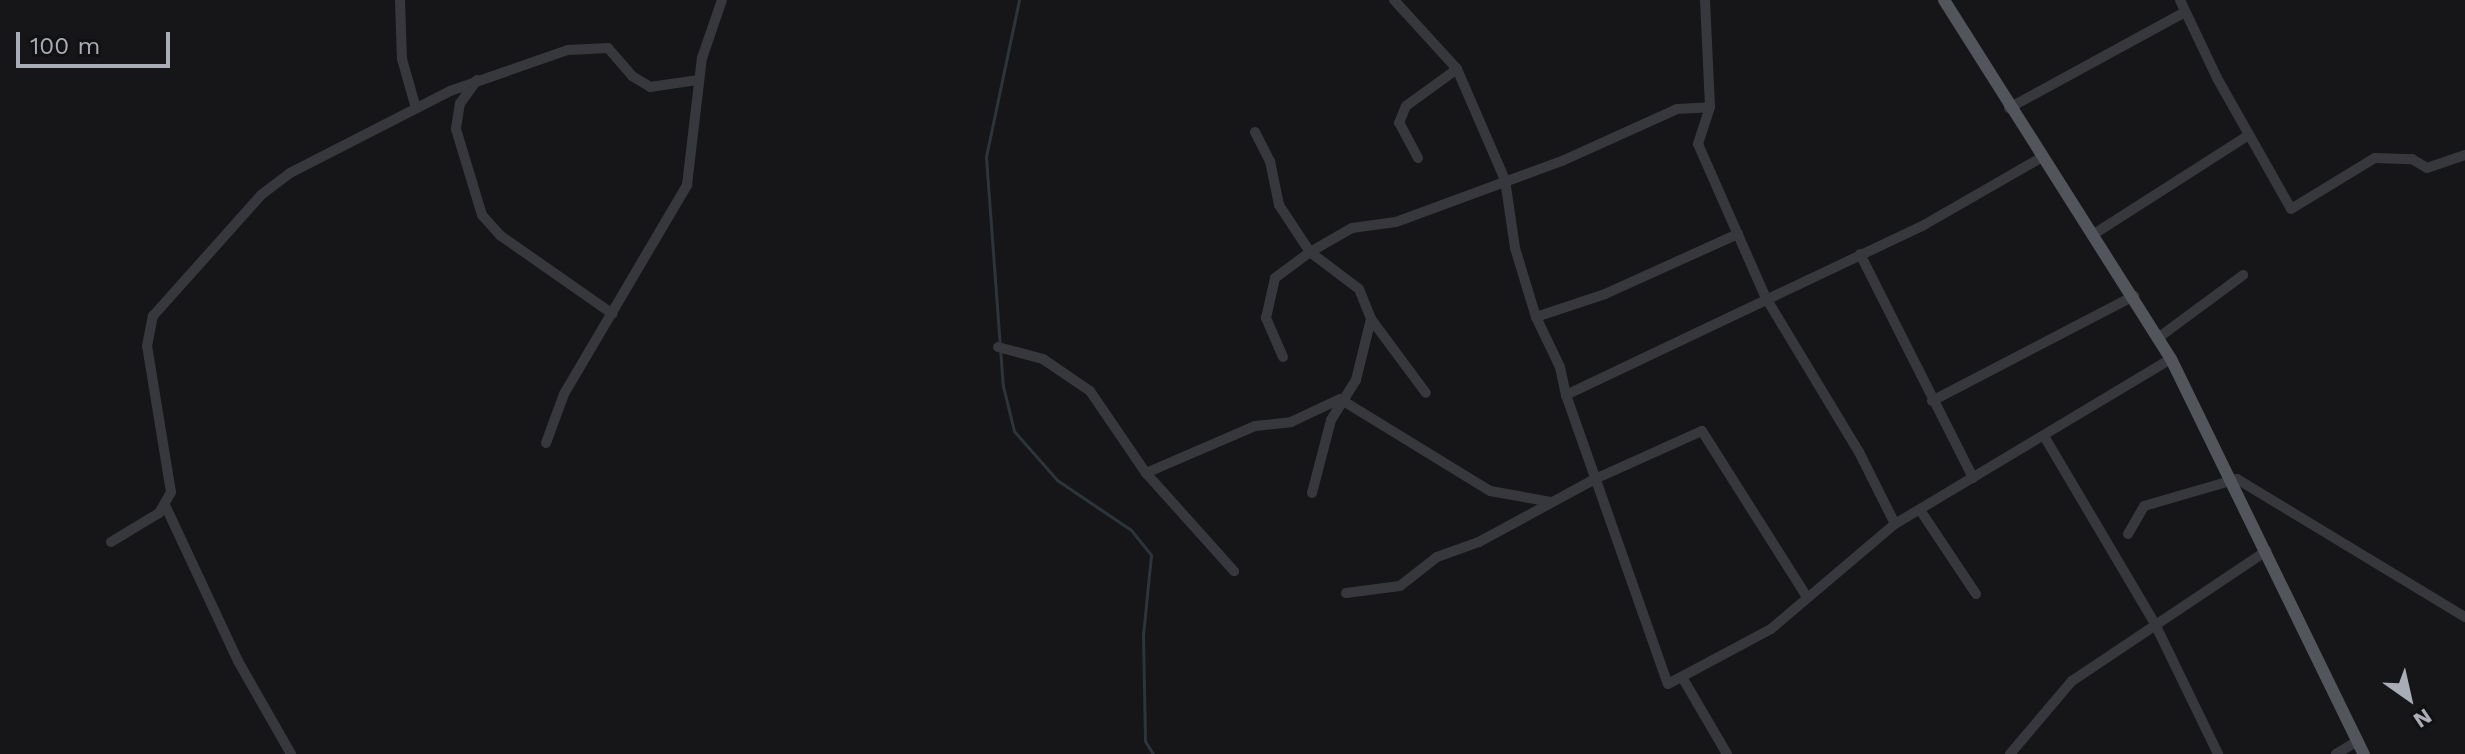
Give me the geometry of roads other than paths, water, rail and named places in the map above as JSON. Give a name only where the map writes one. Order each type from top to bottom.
[{"type":"main road","points":[[1944,0],[2009,108],[2044,156],[2171,359],[2364,754]]},
{"type":"street","points":[[400,0],[402,59],[416,108]]},
{"type":"street","points":[[546,443],[564,394],[687,185],[695,152],[698,80],[722,0]]},
{"type":"street","points":[[1394,0],[1457,69],[1505,180],[1515,248],[1536,317],[1560,367],[1566,395],[1668,684],[1771,629],[1895,524],[2171,359]]},
{"type":"street","points":[[1705,0],[1710,107],[1698,144],[1766,298],[1859,452],[1895,524]]},
{"type":"street","points":[[2180,0],[2291,209],[2375,158],[2412,159],[2427,168],[2465,155]]},
{"type":"street","points":[[2009,108],[2185,12]]},
{"type":"street","points":[[291,754],[243,672],[165,505],[172,479],[147,346],[153,316],[261,195],[290,173],[479,78],[538,58],[600,45],[650,87],[698,80]]},
{"type":"street","points":[[1418,158],[1399,123],[1406,106],[1457,69]]},
{"type":"street","points":[[479,78],[460,103],[456,129],[482,215],[501,236],[613,314]]},
{"type":"street","points":[[1283,357],[1266,318],[1275,278],[1310,252],[1352,228],[1396,222],[1562,161],[1677,109],[1710,107]]},
{"type":"street","points":[[1255,132],[1270,161],[1279,205],[1310,252],[1359,289],[1371,319],[1426,393]]},
{"type":"street","points":[[2094,234],[2249,135]]},
{"type":"street","points":[[1566,395],[1924,225],[2044,156]]},
{"type":"street","points":[[1536,317],[1605,294],[1738,234]]},
{"type":"street","points":[[1860,254],[1973,478]]},
{"type":"street","points":[[2158,338],[2243,275]]},
{"type":"street","points":[[1932,401],[2134,296]]},
{"type":"street","points":[[1312,493],[1340,399],[1356,380],[1371,319]]},
{"type":"street","points":[[998,347],[1043,359],[1090,391],[1146,473],[1234,571]]},
{"type":"street","points":[[1146,473],[1255,426],[1291,422],[1340,399]]},
{"type":"street","points":[[1340,399],[1490,491],[1552,502]]},
{"type":"street","points":[[1346,593],[1400,586],[1437,557],[1479,542],[1595,479],[1702,431],[1807,597]]},
{"type":"street","points":[[2044,436],[2154,622],[2218,754]]},
{"type":"street","points":[[2128,534],[2144,506],[2230,478],[2258,488],[2465,617]]},
{"type":"street","points":[[111,542],[165,505]]},
{"type":"street","points":[[1920,510],[1976,594]]},
{"type":"street","points":[[2010,754],[2072,681],[2154,622],[2266,551]]},
{"type":"street","points":[[1682,677],[1727,754]]},
{"type":"street","points":[[2336,754],[2358,741]]},
{"type":"waterway","points":[[1019,0],[986,157],[1003,386],[1014,431],[1057,480],[1131,530],[1151,555],[1143,635],[1145,741],[1153,754]]}]
